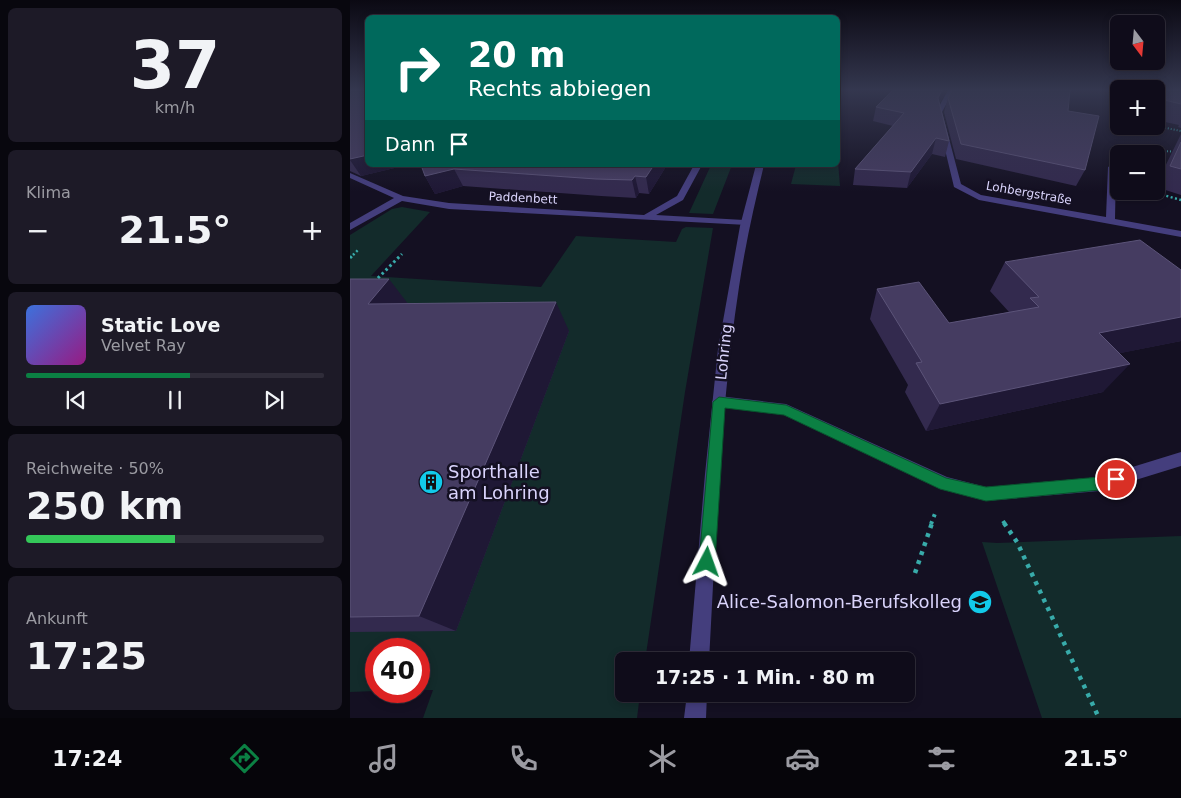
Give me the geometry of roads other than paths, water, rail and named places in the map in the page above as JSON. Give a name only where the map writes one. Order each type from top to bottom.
[{"type":"street","name":"Lohbergstraße","points":[[942,124],[957,185],[979,197],[1110,219],[1181,234]]},
{"type":"street","points":[[646,218],[680,198],[697,167]]},
{"type":"street","name":"Lohring","points":[[700,652],[719,402],[729,310],[744,223],[759,167]]},
{"type":"street","name":"Paddenbett","points":[[350,175],[401,198],[449,206],[744,223]]},
{"type":"street","points":[[350,227],[401,198]]},
{"type":"street","points":[[1110,219],[1111,200]]},
{"type":"street","points":[[719,402],[786,410],[945,484],[986,494],[1100,484],[1181,459]]},
{"type":"street","points":[[695,718],[696,702]]},
{"type":"place","name":"Sporthalle am Lohring","points":[[431,482]]},
{"type":"place","name":"Alice-Salomon-Berufskolleg","points":[[980,602]]}]
